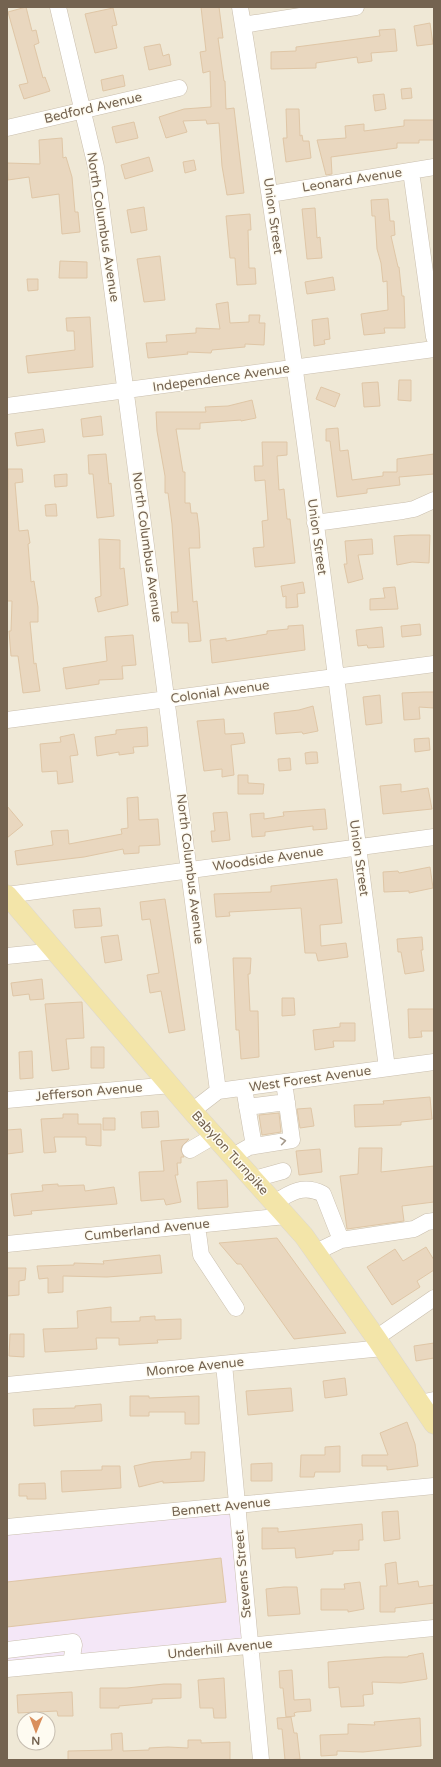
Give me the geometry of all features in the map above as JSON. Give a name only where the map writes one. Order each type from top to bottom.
[{"type":"main road","name":"Babylon Turnpike","points":[[7,895],[192,1111],[254,1179],[316,1252],[380,1343],[427,1401],[434,1424]]},
{"type":"street","name":"North Columbus Avenue","points":[[58,7],[96,167],[218,1091]]},
{"type":"street","name":"Union Street","points":[[240,7],[270,194],[336,677],[387,1068]]},
{"type":"street","points":[[243,25],[356,7]]},
{"type":"street","name":"Bedford Avenue","points":[[7,128],[179,88]]},
{"type":"street","name":"Leonard Avenue","points":[[270,194],[434,167]]},
{"type":"street","points":[[411,170],[434,337]]},
{"type":"street","name":"Independence Avenue","points":[[7,406],[434,349]]},
{"type":"street","points":[[315,523],[414,509],[434,500]]},
{"type":"street","name":"Colonial Avenue","points":[[7,720],[434,664]]},
{"type":"street","name":"Woodside Avenue","points":[[7,895],[434,837]]},
{"type":"street","points":[[7,956],[56,951]]},
{"type":"street","name":"West Forest Avenue","points":[[218,1091],[434,1062]]},
{"type":"street","points":[[233,1156],[252,1139],[292,1140],[284,1082]]},
{"type":"street","name":"Jefferson Avenue","points":[[7,1100],[171,1085]]},
{"type":"street","points":[[244,1088],[252,1139]]},
{"type":"street","points":[[192,1111],[218,1091]]},
{"type":"street","points":[[247,1107],[287,1102]]},
{"type":"street","points":[[190,1150],[214,1136]]},
{"type":"street","points":[[254,1179],[283,1171]]},
{"type":"street","points":[[280,1209],[293,1191],[313,1189],[323,1194],[341,1240]]},
{"type":"street","name":"Cumberland Avenue","points":[[7,1244],[197,1225],[280,1209]]},
{"type":"street","points":[[316,1252],[341,1240],[414,1229],[427,1222],[434,1221]]},
{"type":"street","points":[[197,1225],[201,1255],[236,1308]]},
{"type":"street","points":[[380,1343],[434,1298]]},
{"type":"street","name":"Monroe Avenue","points":[[7,1385],[224,1364],[380,1343]]},
{"type":"street","name":"Stevens Street","points":[[224,1364],[261,1760]]},
{"type":"street","name":"Bennett Avenue","points":[[7,1527],[434,1486]]},
{"type":"street","name":"Underhill Avenue","points":[[7,1670],[434,1628]]},
{"type":"street","points":[[7,1650],[73,1642],[74,1645],[71,1663]]},
{"type":"shaded area","points":[[7,7],[434,7],[434,1760],[7,1760]]},
{"type":"shaded area","points":[[231,1514],[243,1643],[7,1666],[7,1533]]},
{"type":"building","points":[[26,7],[32,31],[36,30],[39,43],[34,45],[43,78],[45,77],[50,91],[24,99],[19,85],[28,83],[8,12]]},
{"type":"building","points":[[201,7],[219,7],[223,38],[218,38],[225,81],[226,109],[234,108],[244,193],[227,195],[222,166],[219,123],[207,124],[206,120],[183,121],[187,132],[166,138],[159,117],[184,109],[211,107],[210,71],[203,73],[200,52],[206,51]]},
{"type":"building","points":[[113,8],[117,25],[112,26],[117,48],[95,53],[85,14]]},
{"type":"building","points":[[430,23],[433,44],[417,46],[414,26]]},
{"type":"building","points":[[395,29],[397,51],[371,53],[372,61],[358,63],[357,57],[316,63],[316,68],[271,69],[271,52],[296,51],[296,47],[380,36],[379,30]]},
{"type":"building","points":[[160,44],[163,56],[169,54],[171,65],[149,70],[144,47]]},
{"type":"building","points":[[123,75],[125,86],[103,91],[101,80]]},
{"type":"building","points":[[411,88],[412,98],[402,99],[401,89]]},
{"type":"building","points":[[384,94],[386,109],[375,111],[373,95]]},
{"type":"building","points":[[286,109],[299,109],[300,136],[302,135],[303,141],[309,141],[311,158],[286,162],[283,138],[287,138]]},
{"type":"building","points":[[404,120],[434,120],[434,140],[419,140],[419,143],[397,143],[397,148],[331,157],[332,174],[326,175],[317,140],[346,138],[345,126],[364,124],[364,131],[404,126]]},
{"type":"building","points":[[134,122],[138,138],[116,143],[112,127]]},
{"type":"building","points":[[62,138],[63,158],[66,157],[72,177],[75,212],[78,212],[80,232],[62,234],[59,194],[32,198],[29,177],[8,180],[7,163],[40,164],[39,140]]},
{"type":"building","points":[[149,157],[153,171],[125,179],[121,165]]},
{"type":"building","points":[[194,160],[196,170],[185,173],[183,162]]},
{"type":"building","points":[[388,199],[390,221],[394,221],[395,235],[391,236],[399,267],[402,296],[404,296],[405,328],[384,328],[385,333],[364,335],[361,314],[388,310],[387,281],[383,282],[381,263],[377,249],[375,216],[372,216],[371,200]]},
{"type":"building","points":[[144,207],[147,230],[131,233],[127,210]]},
{"type":"building","points":[[315,208],[317,238],[320,237],[322,258],[307,259],[302,209]]},
{"type":"building","points":[[250,214],[251,230],[248,230],[249,268],[255,268],[256,284],[237,285],[235,258],[230,258],[226,216]]},
{"type":"building","points":[[160,256],[165,300],[144,302],[137,259]]},
{"type":"building","points":[[60,261],[87,262],[87,278],[59,278]]},
{"type":"building","points":[[333,277],[335,290],[307,294],[305,282]]},
{"type":"building","points":[[27,279],[38,279],[38,290],[28,291]]},
{"type":"building","points":[[228,302],[230,323],[249,322],[249,315],[260,315],[259,323],[265,323],[264,345],[245,344],[245,347],[212,350],[211,353],[187,352],[188,354],[148,358],[146,343],[167,342],[166,335],[196,333],[196,328],[220,329],[216,304]]},
{"type":"building","points":[[90,317],[93,367],[28,373],[26,356],[75,350],[74,331],[67,331],[66,318]]},
{"type":"building","points":[[328,318],[330,339],[324,340],[325,344],[314,346],[312,320]]},
{"type":"building","points":[[399,380],[411,380],[411,401],[398,400]]},
{"type":"building","points":[[378,382],[380,406],[364,407],[362,383]]},
{"type":"building","points":[[321,387],[340,394],[335,407],[316,399]]},
{"type":"building","points":[[252,400],[256,418],[241,421],[200,423],[200,429],[176,429],[183,472],[185,472],[185,503],[190,503],[191,513],[197,513],[199,528],[200,548],[189,548],[193,602],[197,601],[201,641],[189,642],[188,623],[172,623],[171,612],[178,612],[172,524],[168,493],[165,493],[165,476],[157,431],[156,412],[206,412],[205,407],[228,406]]},
{"type":"building","points":[[101,416],[103,435],[83,437],[81,419]]},
{"type":"building","points":[[338,428],[340,451],[348,450],[352,480],[383,476],[383,472],[397,472],[397,459],[434,454],[434,474],[399,477],[400,485],[367,489],[367,493],[337,497],[330,441],[326,441],[326,429]]},
{"type":"building","points":[[43,429],[45,442],[17,446],[15,433]]},
{"type":"building","points":[[262,442],[287,442],[287,455],[277,456],[279,490],[284,489],[287,519],[290,519],[295,563],[255,567],[253,548],[264,547],[262,521],[268,520],[265,480],[255,481],[254,466],[263,466]]},
{"type":"building","points":[[106,454],[109,484],[111,483],[114,516],[97,518],[93,474],[89,474],[88,455]]},
{"type":"building","points":[[8,469],[22,469],[23,482],[15,483],[19,531],[28,530],[30,543],[28,544],[31,582],[34,581],[38,607],[38,622],[30,622],[34,664],[36,663],[40,691],[23,693],[18,656],[11,656],[9,631],[11,631],[12,601],[7,601]]},
{"type":"building","points":[[67,474],[67,486],[55,487],[54,475]]},
{"type":"building","points":[[56,504],[57,516],[46,516],[45,505]]},
{"type":"building","points":[[430,535],[429,563],[412,562],[397,565],[394,536]]},
{"type":"building","points":[[99,539],[120,540],[120,569],[124,568],[128,605],[98,612],[95,598],[101,596]]},
{"type":"building","points":[[372,539],[373,554],[358,555],[363,579],[348,583],[344,564],[347,564],[345,541]]},
{"type":"building","points":[[303,582],[305,593],[297,594],[298,607],[286,608],[286,596],[283,597],[281,586]]},
{"type":"building","points":[[395,587],[398,609],[370,610],[370,599],[385,598],[383,588]]},
{"type":"building","points":[[420,624],[421,635],[402,637],[401,626]]},
{"type":"building","points":[[303,625],[305,650],[212,663],[210,640],[226,638],[226,641],[267,634],[267,631],[288,629],[288,626]]},
{"type":"building","points":[[382,627],[384,647],[368,648],[367,645],[358,646],[356,630]]},
{"type":"building","points":[[133,635],[136,665],[122,666],[123,679],[99,680],[99,684],[66,689],[63,668],[107,661],[105,637]]},
{"type":"building","points":[[434,692],[434,708],[419,707],[420,719],[404,720],[402,693]]},
{"type":"building","points":[[380,695],[382,723],[366,725],[363,697]]},
{"type":"building","points":[[313,706],[318,731],[303,734],[302,732],[276,734],[274,713],[299,710]]},
{"type":"building","points":[[224,719],[225,734],[243,733],[245,743],[231,745],[234,775],[222,777],[222,769],[204,771],[197,721]]},
{"type":"building","points":[[147,727],[148,746],[133,747],[134,753],[119,755],[119,752],[97,756],[95,737],[116,734],[116,730]]},
{"type":"building","points":[[74,734],[78,755],[70,756],[73,782],[58,784],[57,771],[42,772],[40,744],[61,742],[60,737]]},
{"type":"building","points":[[429,738],[430,750],[415,752],[414,739]]},
{"type":"building","points":[[317,752],[318,763],[306,764],[305,753]]},
{"type":"building","points":[[290,758],[291,770],[279,771],[278,759]]},
{"type":"building","points":[[238,775],[248,775],[248,783],[264,784],[263,794],[238,794]]},
{"type":"building","points":[[401,784],[401,792],[428,788],[432,809],[383,814],[380,786]]},
{"type":"building","points":[[138,797],[139,820],[158,819],[160,845],[139,846],[139,853],[124,854],[123,849],[84,857],[17,865],[15,851],[53,845],[51,831],[68,830],[69,844],[122,834],[121,829],[128,828],[127,798]]},
{"type":"building","points":[[7,806],[23,825],[7,838]]},
{"type":"building","points":[[325,809],[327,829],[313,830],[313,826],[265,832],[265,836],[252,837],[250,814],[264,813],[264,819],[284,816],[283,812]]},
{"type":"building","points":[[227,812],[230,840],[212,842],[211,831],[215,831],[213,813]]},
{"type":"building","points":[[430,867],[433,888],[409,893],[409,891],[384,892],[383,872],[398,871],[399,873]]},
{"type":"building","points":[[337,879],[342,923],[320,925],[321,946],[346,943],[348,957],[318,961],[316,953],[305,953],[301,908],[229,912],[230,916],[216,917],[214,894],[271,892],[271,886]]},
{"type":"building","points":[[165,899],[185,1030],[169,1033],[161,991],[150,993],[147,975],[159,973],[150,919],[142,920],[140,902]]},
{"type":"building","points":[[100,908],[102,926],[75,928],[73,910]]},
{"type":"building","points":[[118,935],[122,960],[105,963],[101,937]]},
{"type":"building","points":[[422,937],[423,950],[421,950],[424,971],[405,974],[401,952],[398,952],[397,939]]},
{"type":"building","points":[[233,958],[251,958],[250,974],[248,974],[250,1011],[258,1011],[259,1057],[241,1059],[239,1030],[236,1030]]},
{"type":"building","points":[[42,979],[44,999],[30,1000],[29,994],[13,996],[11,983]]},
{"type":"building","points":[[282,998],[294,998],[295,1015],[282,1016]]},
{"type":"building","points":[[82,1002],[84,1038],[66,1039],[69,1069],[52,1071],[45,1004]]},
{"type":"building","points":[[408,1009],[434,1009],[434,1031],[421,1031],[422,1037],[409,1038]]},
{"type":"building","points":[[340,1023],[355,1023],[355,1041],[333,1041],[334,1047],[315,1050],[313,1030],[340,1027]]},
{"type":"building","points":[[91,1047],[104,1047],[104,1068],[91,1068]]},
{"type":"building","points":[[32,1051],[33,1078],[20,1079],[19,1052]]},
{"type":"building","points":[[430,1097],[432,1119],[401,1122],[401,1125],[355,1127],[354,1105],[384,1104],[383,1101]]},
{"type":"building","points":[[311,1108],[314,1126],[300,1128],[297,1109]]},
{"type":"building","points":[[158,1111],[159,1127],[142,1128],[141,1112]]},
{"type":"building","points":[[279,1113],[281,1132],[262,1135],[259,1115]]},
{"type":"building","points":[[63,1114],[78,1114],[78,1124],[101,1124],[101,1146],[86,1145],[86,1137],[54,1137],[56,1152],[44,1153],[41,1119],[63,1118]]},
{"type":"building","points":[[103,1118],[115,1118],[115,1130],[103,1130]]},
{"type":"building","points":[[21,1129],[23,1152],[7,1154],[7,1130]]},
{"type":"building","points":[[189,1139],[182,1146],[181,1150],[184,1157],[181,1157],[181,1163],[177,1163],[178,1175],[175,1175],[181,1202],[166,1205],[164,1199],[141,1201],[139,1172],[164,1171],[161,1141]]},
{"type":"building","points":[[359,1148],[382,1148],[381,1172],[434,1166],[434,1202],[402,1206],[404,1221],[347,1229],[340,1176],[358,1174]]},
{"type":"building","points":[[320,1149],[322,1172],[299,1175],[296,1151]]},
{"type":"building","points":[[227,1180],[228,1207],[198,1209],[197,1182]]},
{"type":"building","points":[[58,1184],[58,1186],[84,1185],[85,1191],[114,1187],[117,1204],[31,1211],[32,1214],[14,1216],[11,1194],[43,1191],[42,1185]]},
{"type":"building","points":[[277,1238],[346,1333],[294,1339],[241,1264],[237,1264],[219,1243]]},
{"type":"building","points":[[426,1247],[434,1260],[434,1270],[417,1281],[420,1287],[392,1305],[367,1267],[395,1249],[403,1261]]},
{"type":"building","points":[[160,1255],[162,1273],[107,1277],[63,1276],[63,1292],[48,1293],[48,1278],[39,1279],[37,1266],[74,1265],[74,1263],[104,1264],[103,1261]]},
{"type":"building","points":[[7,1268],[26,1268],[25,1280],[19,1281],[19,1295],[7,1296]]},
{"type":"building","points":[[111,1307],[111,1322],[140,1321],[140,1317],[155,1316],[155,1320],[181,1319],[181,1339],[157,1340],[158,1343],[119,1345],[119,1338],[96,1338],[97,1349],[45,1352],[43,1329],[78,1328],[77,1311]]},
{"type":"building","points":[[10,1334],[24,1334],[24,1357],[9,1356]]},
{"type":"building","points":[[434,1343],[434,1358],[416,1361],[414,1346]]},
{"type":"building","points":[[345,1378],[347,1395],[325,1398],[323,1381]]},
{"type":"building","points":[[291,1388],[293,1411],[248,1415],[246,1391]]},
{"type":"building","points":[[130,1396],[149,1396],[149,1398],[199,1396],[199,1424],[185,1424],[185,1412],[149,1412],[149,1416],[130,1416]]},
{"type":"building","points":[[101,1404],[102,1421],[34,1426],[33,1409],[75,1408],[75,1406]]},
{"type":"building","points":[[407,1422],[415,1444],[418,1466],[387,1470],[387,1466],[362,1466],[362,1455],[388,1455],[380,1433]]},
{"type":"building","points":[[340,1446],[340,1472],[315,1472],[314,1477],[300,1477],[301,1455],[325,1455],[325,1447]]},
{"type":"building","points":[[191,1452],[205,1452],[204,1481],[163,1483],[163,1481],[139,1487],[134,1466],[152,1462],[191,1459]]},
{"type":"building","points":[[272,1463],[272,1481],[251,1481],[251,1464]]},
{"type":"building","points":[[102,1466],[120,1466],[121,1488],[62,1492],[61,1471],[102,1470]]},
{"type":"building","points":[[45,1483],[46,1499],[27,1499],[27,1496],[19,1496],[19,1484]]},
{"type":"building","points":[[398,1511],[400,1539],[384,1541],[382,1512]]},
{"type":"building","points":[[362,1524],[363,1540],[359,1540],[359,1550],[333,1551],[333,1554],[296,1558],[295,1548],[262,1549],[262,1528],[278,1528],[278,1532]]},
{"type":"building","points":[[221,1558],[226,1602],[7,1627],[7,1582]]},
{"type":"building","points":[[396,1562],[398,1584],[418,1581],[419,1587],[434,1585],[434,1603],[395,1608],[395,1612],[380,1612],[380,1586],[387,1586],[385,1564]]},
{"type":"building","points":[[360,1582],[364,1609],[348,1612],[348,1610],[321,1610],[321,1589],[345,1589],[344,1584]]},
{"type":"building","points":[[297,1587],[300,1614],[268,1616],[266,1589]]},
{"type":"building","points":[[423,1653],[427,1679],[401,1683],[372,1682],[373,1694],[363,1695],[364,1706],[341,1707],[339,1687],[329,1688],[328,1662],[385,1657],[408,1657]]},
{"type":"building","points":[[292,1670],[294,1700],[310,1699],[311,1711],[297,1712],[294,1713],[295,1716],[286,1717],[283,1688],[280,1688],[279,1671]]},
{"type":"building","points":[[224,1678],[226,1718],[214,1718],[213,1708],[200,1708],[198,1680]]},
{"type":"building","points":[[164,1684],[181,1684],[181,1698],[152,1699],[152,1703],[119,1706],[119,1708],[100,1708],[100,1688],[127,1688]]},
{"type":"building","points":[[72,1692],[73,1716],[58,1716],[57,1711],[18,1711],[17,1695]]},
{"type":"building","points":[[291,1717],[294,1733],[297,1733],[300,1759],[285,1760],[282,1729],[278,1729],[277,1718]]},
{"type":"building","points":[[420,1718],[421,1746],[363,1752],[337,1751],[337,1755],[321,1756],[320,1735],[348,1734],[348,1724],[375,1725],[374,1722]]},
{"type":"building","points":[[122,1733],[123,1751],[149,1750],[149,1748],[168,1747],[188,1748],[188,1740],[201,1740],[201,1743],[230,1742],[230,1760],[68,1760],[68,1751],[112,1750],[111,1734]]}]
